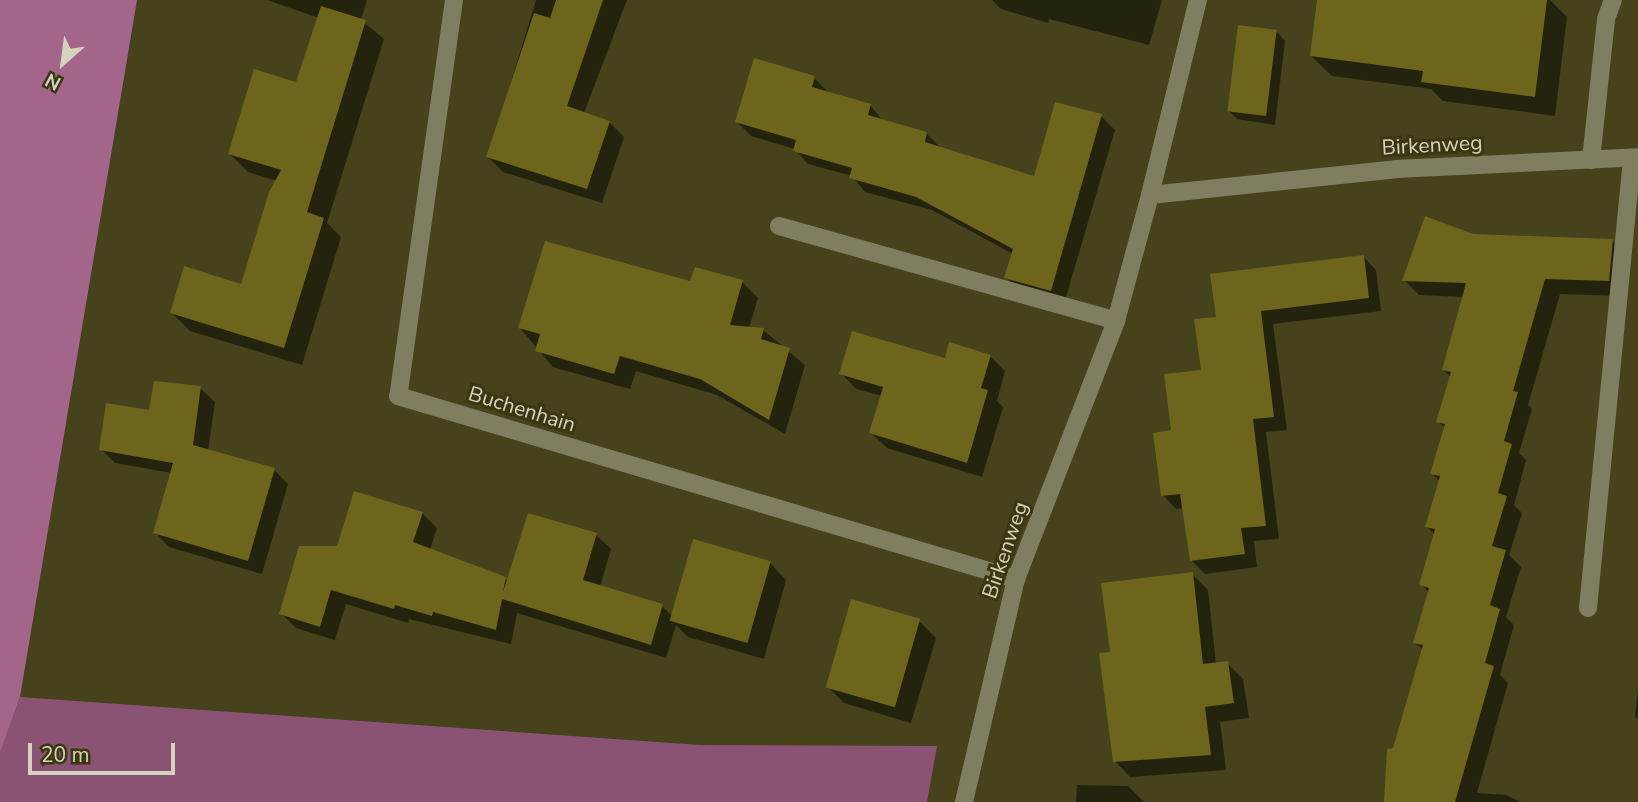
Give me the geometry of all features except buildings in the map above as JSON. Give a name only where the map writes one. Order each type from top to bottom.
[{"type":"street","name":"Buchenhain","points":[[454,0],[398,396],[1016,579]]},
{"type":"street","name":"Birkenweg","points":[[964,802],[1016,579],[1116,321],[1198,0]]},
{"type":"street","points":[[1591,160],[1606,19],[1613,0]]},
{"type":"street","name":"Birkenweg","points":[[1150,195],[1396,169],[1635,157],[1588,608]]},
{"type":"street","points":[[779,226],[1116,321]]},
{"type":"shaded area","points":[[0,0],[137,0],[20,697],[0,753]]},
{"type":"shaded area","points":[[20,697],[700,745],[937,746],[927,802],[0,802],[0,753]]}]
